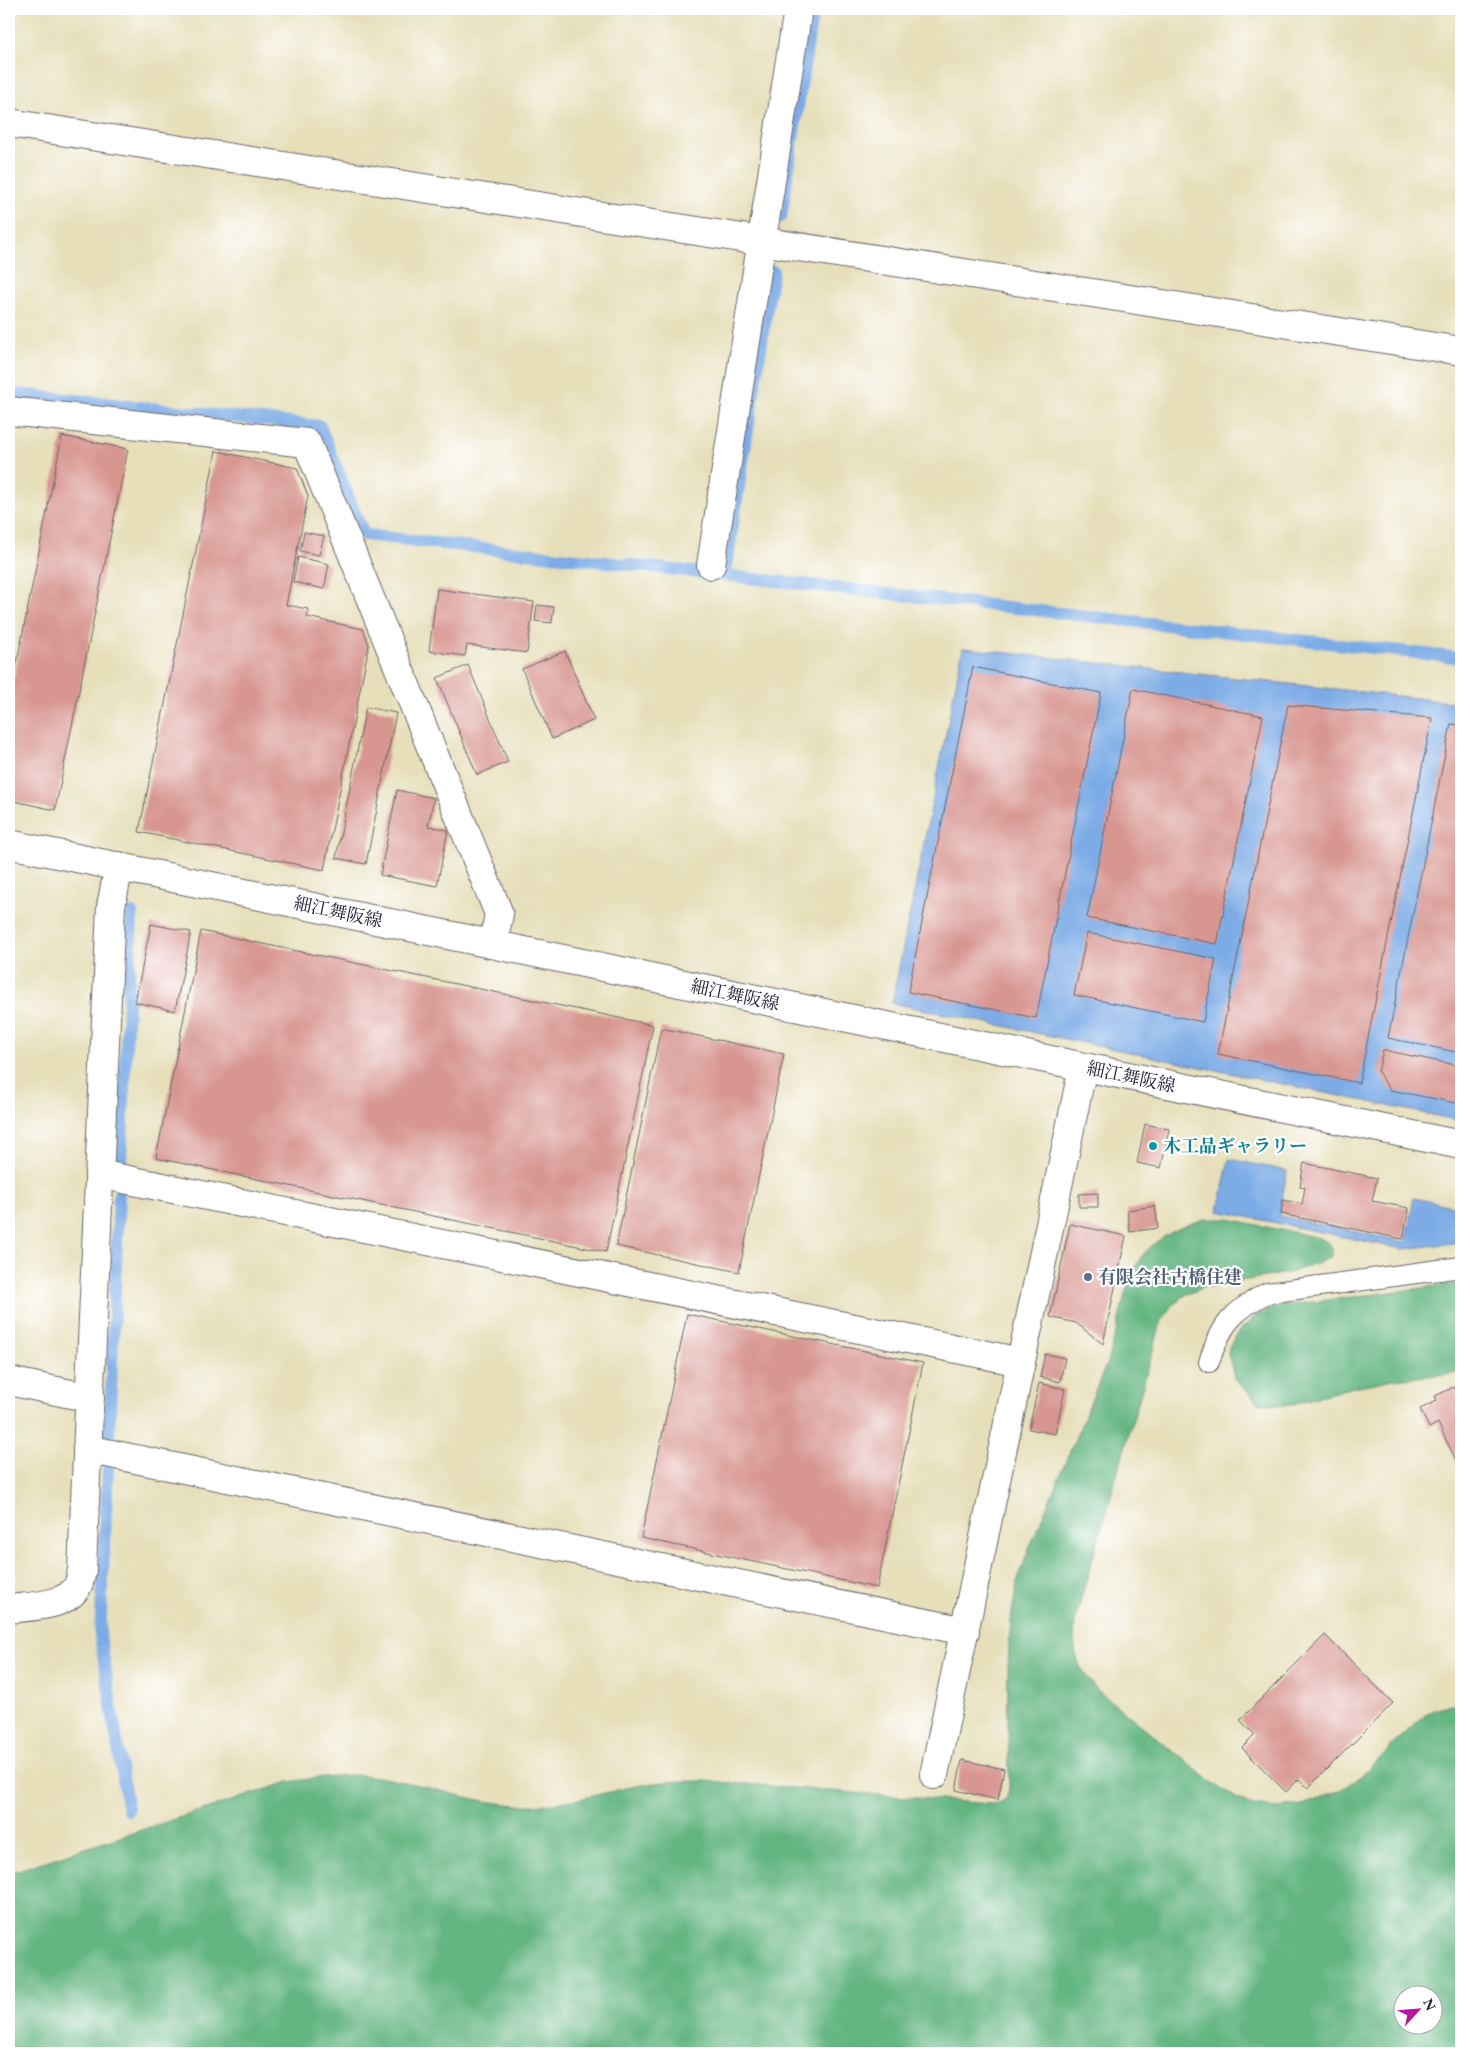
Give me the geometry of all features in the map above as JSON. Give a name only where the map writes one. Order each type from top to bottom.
[{"type":"street","points":[[711,565],[798,9]]},
{"type":"street","points":[[9,123],[1461,351]]},
{"type":"street","points":[[9,411],[307,443],[499,914],[493,944]]},
{"type":"street","name":"細江舞阪線","points":[[9,844],[1461,1145]]},
{"type":"street","points":[[9,1609],[66,1599],[78,1587],[82,1570],[111,906],[119,866]]},
{"type":"street","points":[[934,1775],[1082,1067]]},
{"type":"street","points":[[99,1174],[1021,1362]]},
{"type":"street","points":[[9,1381],[90,1398]]},
{"type":"street","points":[[87,1449],[965,1630]]},
{"type":"lane","points":[[1210,1362],[1216,1339],[1229,1320],[1247,1304],[1268,1293],[1461,1268]]},
{"type":"green space","points":[[1205,1219],[1229,1219],[1320,1238],[1329,1242],[1333,1250],[1330,1258],[1289,1273],[1205,1287],[1187,1294],[1171,1306],[1161,1323],[1075,1620],[1074,1642],[1077,1658],[1084,1673],[1097,1690],[1222,1790],[1248,1804],[1277,1808],[1303,1805],[1339,1791],[1368,1771],[1406,1731],[1433,1709],[1461,1702],[1461,2053],[9,2053],[9,1873],[289,1782],[359,1775],[409,1783],[490,1802],[530,1805],[574,1800],[647,1784],[692,1781],[990,1804],[999,1803],[1006,1799],[1009,1789],[1009,1652],[1014,1598],[1020,1571],[1106,1365],[1132,1275],[1141,1258],[1155,1243],[1176,1230]]},
{"type":"green space","points":[[1461,1283],[1461,1373],[1394,1379],[1349,1388],[1286,1406],[1259,1403],[1235,1380],[1228,1354],[1230,1345],[1241,1329],[1256,1316],[1273,1307]]},
{"type":"water","points":[[963,648],[1461,703],[1461,1121],[892,1003]]},
{"type":"water","points":[[1229,1159],[1287,1171],[1279,1216],[1405,1242],[1414,1198],[1461,1208],[1461,1242],[1403,1249],[1218,1211]]},
{"type":"building","points":[[62,436],[128,449],[55,810],[9,800],[9,702]]},
{"type":"building","points":[[216,451],[297,468],[308,496],[286,605],[308,609],[307,617],[363,629],[369,645],[324,870],[139,832]]},
{"type":"building","points":[[304,532],[324,536],[319,555],[300,551]]},
{"type":"building","points":[[298,557],[329,564],[324,589],[293,582]]},
{"type":"building","points":[[437,589],[534,602],[527,653],[467,645],[465,656],[429,651]]},
{"type":"building","points":[[537,605],[554,607],[552,623],[535,621]]},
{"type":"building","points":[[565,651],[594,720],[552,739],[522,669]]},
{"type":"building","points":[[468,665],[508,762],[477,775],[437,678]]},
{"type":"building","points":[[973,667],[1101,693],[1036,1018],[908,992]]},
{"type":"building","points":[[1133,689],[1263,716],[1217,944],[1087,918]]},
{"type":"building","points":[[1288,705],[1432,718],[1359,1083],[1218,1054]]},
{"type":"building","points":[[366,707],[396,713],[366,864],[336,858]]},
{"type":"building","points":[[1451,724],[1461,725],[1461,1053],[1388,1038]]},
{"type":"building","points":[[397,790],[434,798],[428,826],[448,830],[437,886],[380,875]]},
{"type":"building","points":[[151,924],[191,932],[175,1011],[135,1002]]},
{"type":"building","points":[[201,931],[653,1025],[606,1252],[156,1158]]},
{"type":"building","points":[[1087,933],[1216,959],[1203,1022],[1074,995]]},
{"type":"building","points":[[661,1028],[784,1054],[739,1272],[616,1246]]},
{"type":"building","points":[[1383,1050],[1461,1066],[1461,1104],[1390,1090],[1378,1072]]},
{"type":"building","name":"木工品ギャラリー","points":[[1145,1124],[1169,1129],[1161,1168],[1137,1163]]},
{"type":"building","points":[[1304,1163],[1377,1178],[1372,1201],[1409,1208],[1403,1239],[1281,1214],[1283,1200],[1302,1204],[1305,1187],[1300,1186]]},
{"type":"building","points":[[1098,1193],[1098,1207],[1079,1207],[1079,1194]]},
{"type":"building","points":[[1155,1206],[1158,1228],[1130,1232],[1127,1210]]},
{"type":"building","points":[[1070,1224],[1126,1236],[1103,1344],[1076,1323],[1050,1317]]},
{"type":"building","points":[[687,1314],[923,1363],[877,1588],[641,1538]]},
{"type":"building","points":[[1045,1354],[1065,1358],[1060,1382],[1040,1377]]},
{"type":"building","points":[[1039,1383],[1065,1389],[1055,1434],[1029,1429]]},
{"type":"building","points":[[1454,1387],[1461,1402],[1461,1471],[1438,1423],[1429,1428],[1420,1409],[1437,1401],[1435,1396]]},
{"type":"building","points":[[1325,1635],[1393,1703],[1308,1788],[1299,1779],[1286,1792],[1242,1748],[1255,1735],[1240,1720]]},
{"type":"building","points":[[962,1760],[1004,1769],[998,1800],[956,1790]]},
{"type":"waterway","points":[[781,217],[813,9]]},
{"type":"waterway","points":[[725,575],[773,271]]},
{"type":"waterway","points":[[9,393],[320,426],[364,535],[1461,658]]},
{"type":"waterway","points":[[121,1163],[132,913]]},
{"type":"waterway","points":[[109,1438],[119,1194]]},
{"type":"waterway","points":[[108,1469],[100,1636],[128,1810]]},
{"type":"place","name":"木工品ギャラリー","points":[[1153,1146]]},
{"type":"place","name":"有限会社古橋住建","points":[[1088,1277]]}]
